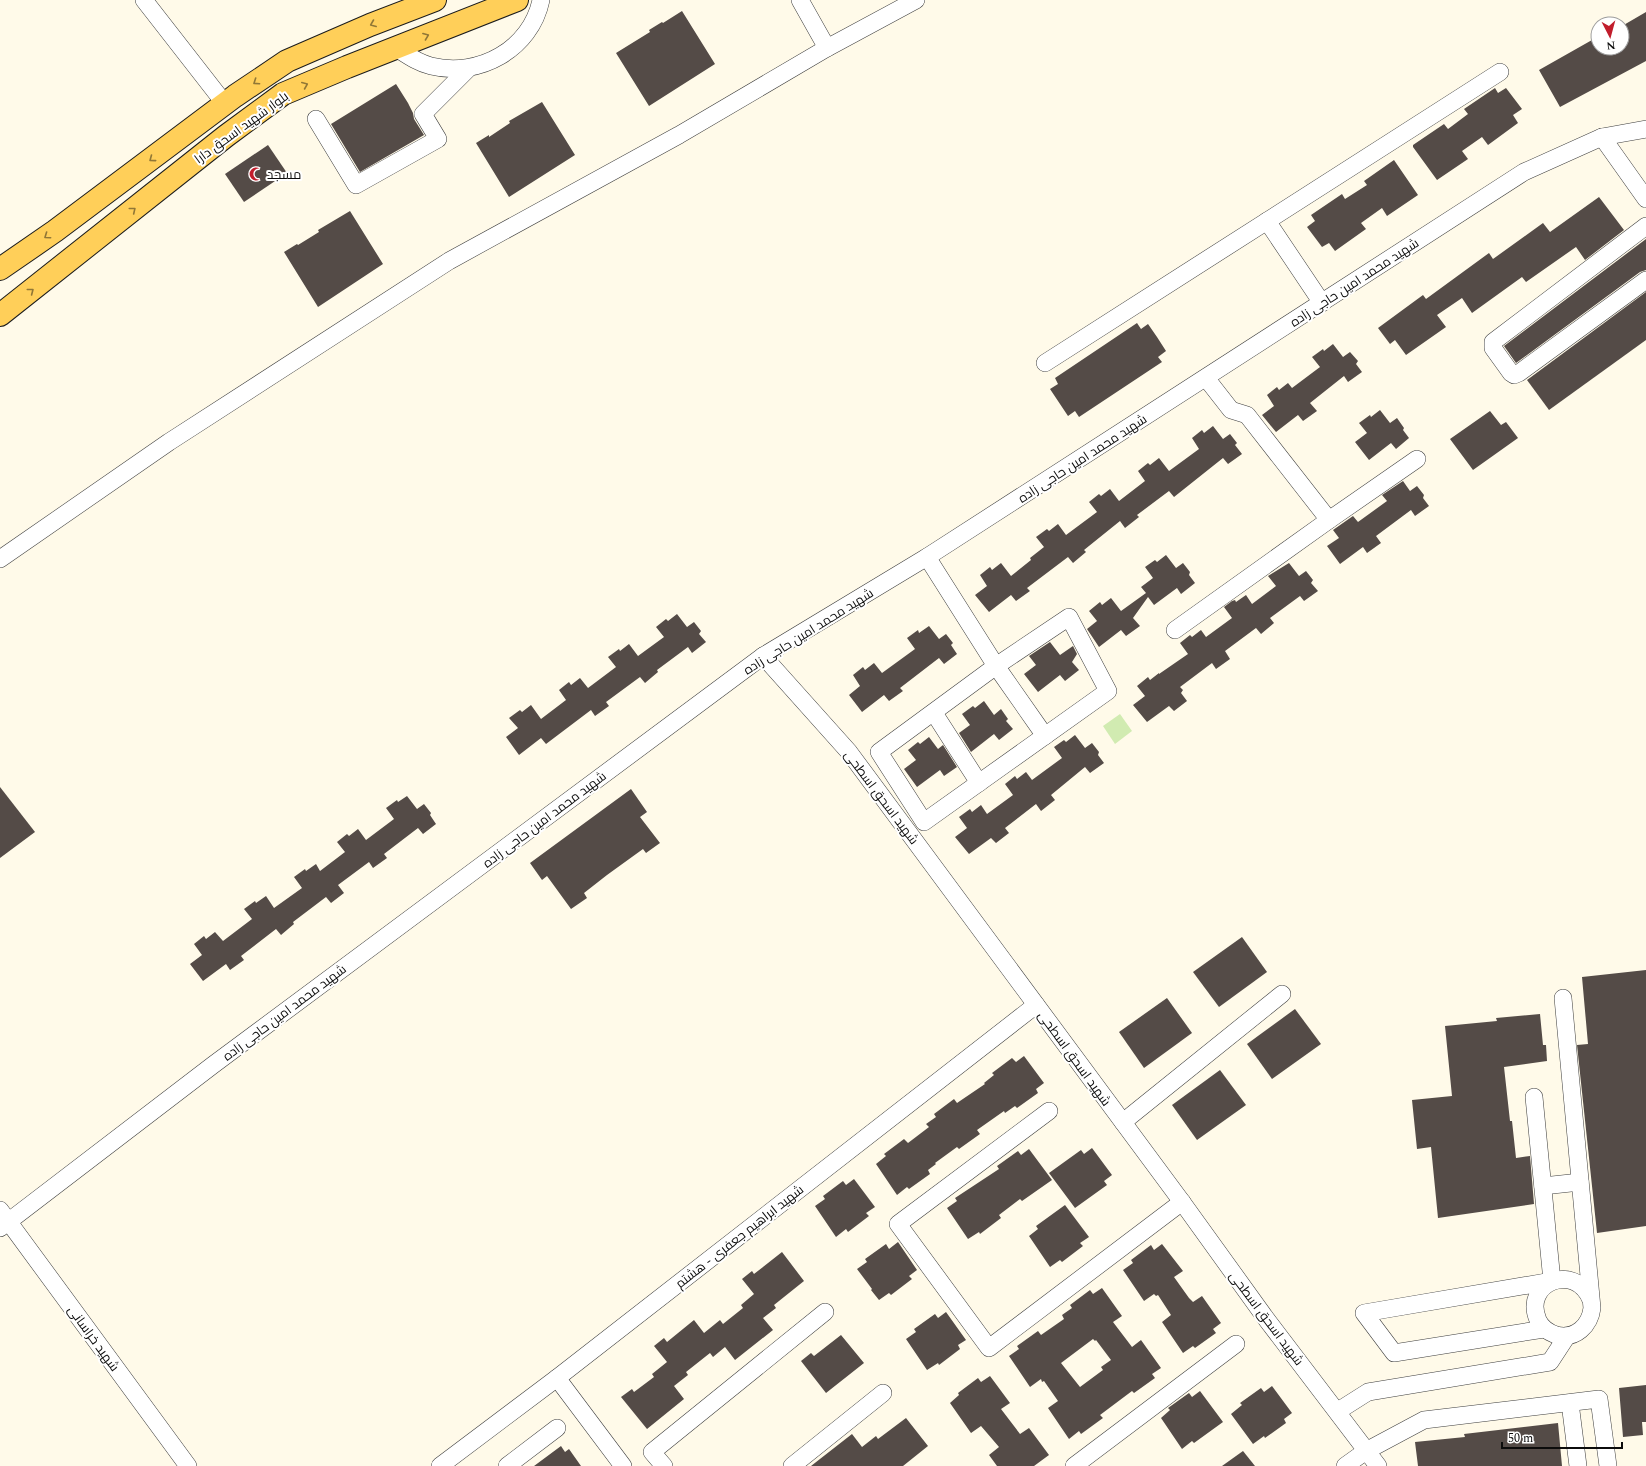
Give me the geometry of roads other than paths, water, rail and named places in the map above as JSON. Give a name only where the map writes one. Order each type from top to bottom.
[{"type":"main road","name":"بلوار شهید اسحق دارا","points":[[0,269],[55,231],[225,104],[287,61],[370,25],[435,0]]},
{"type":"main road","points":[[440,0],[452,26]]},
{"type":"main road","name":"بلوار شهید اسحق دارا","points":[[0,315],[226,136],[283,94],[517,0]]},
{"type":"street","points":[[144,0],[225,104]]},
{"type":"street","points":[[396,48],[412,59],[430,66],[450,69],[469,68],[488,63],[505,54],[520,41],[532,25],[540,8],[541,0]]},
{"type":"street","points":[[800,0],[827,48]]},
{"type":"street","points":[[0,559],[169,442],[449,261],[672,138],[827,48],[916,0]]},
{"type":"street","points":[[316,120],[356,184],[438,139],[424,114],[469,68]]},
{"type":"street","points":[[1045,363],[1500,72]]},
{"type":"street","name":"شهید محمد امین حاجی زاده","points":[[3,1220],[219,1061],[762,656],[927,557],[1524,172],[1602,137],[1646,129]]},
{"type":"street","points":[[1602,137],[1646,200]]},
{"type":"street","points":[[1267,221],[1322,303]]},
{"type":"street","points":[[1646,226],[1493,342],[1493,348],[1511,373],[1514,375],[1519,373],[1646,280]]},
{"type":"street","points":[[1206,378],[1231,410],[1247,415],[1329,520]]},
{"type":"street","points":[[1176,630],[1417,459]]},
{"type":"street","points":[[927,557],[996,666],[1045,736]]},
{"type":"street","points":[[1069,617],[1108,691],[924,822],[879,752],[996,666],[1069,617]]},
{"type":"street","name":"شهید اسحق اسطحی","points":[[762,656],[849,752],[1182,1202],[1267,1320],[1338,1411],[1378,1466]]},
{"type":"street","points":[[934,713],[979,783]]},
{"type":"street","points":[[1123,1122],[1282,994]]},
{"type":"street","points":[[1552,1281],[1545,1286],[1536,1299],[1536,1315],[1539,1322],[1544,1329],[1551,1333],[1567,1336],[1575,1334],[1588,1323],[1592,1312],[1563,998]]},
{"type":"street","name":"شهید ابراهیم جعفری - هشتم","points":[[440,1466],[557,1378],[1036,1005]]},
{"type":"street","points":[[1534,1098],[1552,1281]]},
{"type":"street","points":[[1049,1111],[898,1224],[989,1348],[1182,1202]]},
{"type":"street","points":[[1543,1186],[1580,1182]]},
{"type":"street","name":"شهید خراسانی","points":[[3,1220],[188,1466]]},
{"type":"street","points":[[1544,1329],[1394,1353],[1364,1313],[1564,1279],[1576,1281],[1588,1292],[1591,1300]]},
{"type":"street","points":[[664,1466],[652,1452],[826,1312]]},
{"type":"street","points":[[1338,1411],[1368,1392],[1550,1362],[1567,1336]]},
{"type":"street","points":[[1081,1464],[1236,1344]]},
{"type":"street","points":[[557,1378],[623,1466]]},
{"type":"street","points":[[792,1466],[883,1393]]},
{"type":"street","points":[[1345,1466],[1366,1451],[1424,1420],[1599,1399],[1608,1466]]},
{"type":"street","points":[[1570,1403],[1578,1466]]},
{"type":"street","points":[[507,1466],[557,1428]]},
{"type":"place","name":"مسجد","points":[[256,174]]}]
